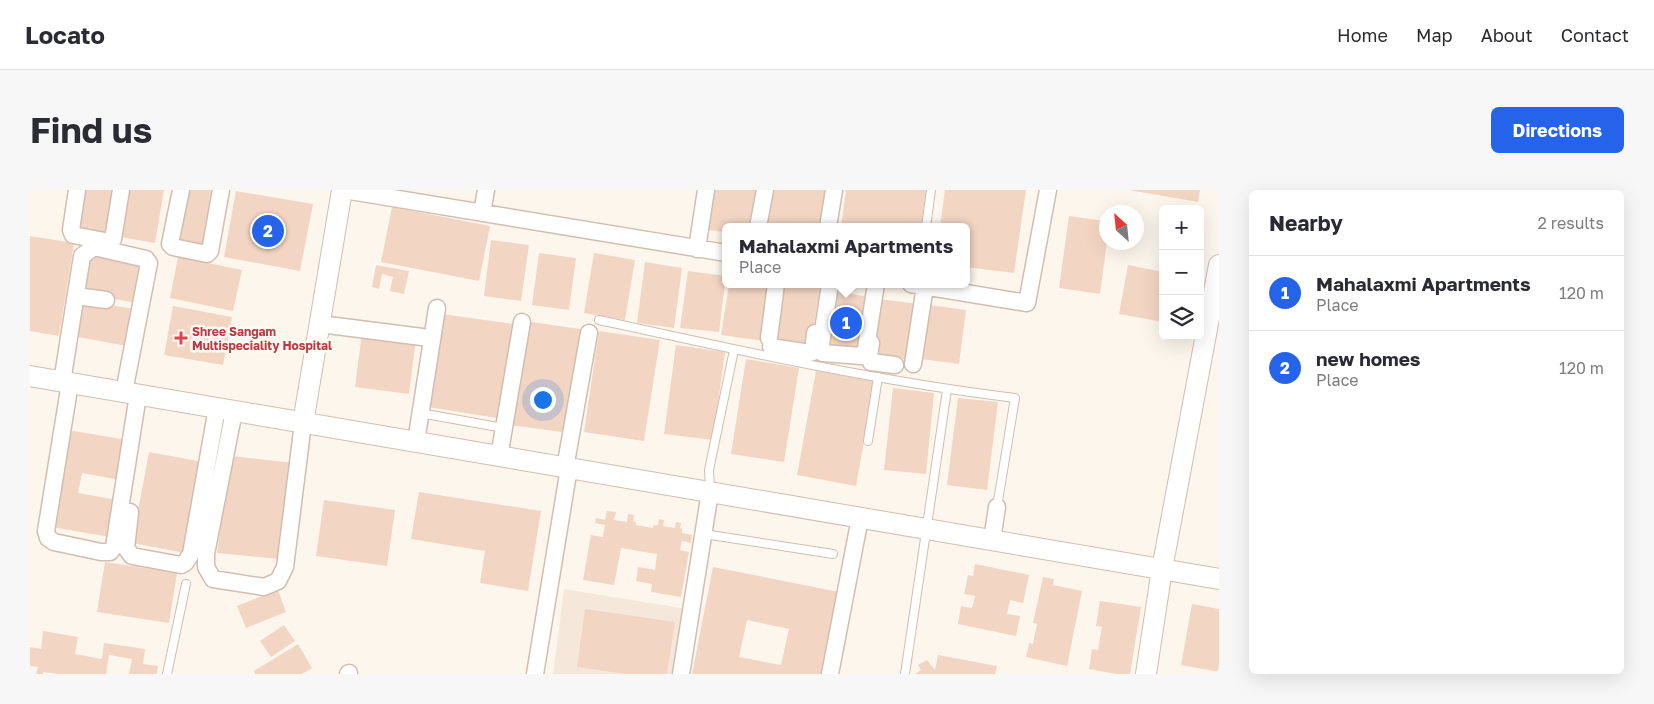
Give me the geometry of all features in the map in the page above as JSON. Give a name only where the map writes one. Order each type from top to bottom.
[{"type":"street","points":[[77,190],[71,230],[73,235],[110,242],[113,238],[121,190]]},
{"type":"street","points":[[119,237],[127,190]]},
{"type":"street","points":[[180,190],[170,244],[173,248],[207,254],[210,251],[221,190]]},
{"type":"street","points":[[225,410],[206,554],[206,567],[213,579],[264,587],[278,581],[285,567],[303,423],[343,190],[722,252]]},
{"type":"street","points":[[482,213],[486,190]]},
{"type":"street","points":[[697,249],[706,190]]},
{"type":"street","points":[[759,223],[765,190]]},
{"type":"street","points":[[766,223],[771,190]]},
{"type":"street","points":[[829,223],[834,190]]},
{"type":"street","points":[[935,288],[1027,303],[1048,190]]},
{"type":"street","points":[[136,394],[114,547],[110,552],[101,552],[54,542],[48,538],[46,531],[76,296],[82,256],[87,250],[94,247],[146,259],[149,263],[136,394],[126,548],[132,556],[181,565],[185,563],[191,554],[225,410]]},
{"type":"street","points":[[1146,674],[1162,569],[1212,344],[1219,265]]},
{"type":"street","points":[[776,288],[770,342],[810,353],[812,352],[822,288]]},
{"type":"street","points":[[829,288],[820,351],[823,353],[861,356],[864,354],[875,288]]},
{"type":"street","points":[[879,288],[869,357],[871,362],[895,365]]},
{"type":"street","points":[[913,364],[917,288]]},
{"type":"street","points":[[76,296],[106,300]]},
{"type":"street","points":[[432,307],[420,413],[410,441],[422,337],[432,307]]},
{"type":"street","points":[[320,324],[422,337]]},
{"type":"street","points":[[518,324],[496,456],[498,427],[518,324]]},
{"type":"street","points":[[535,674],[567,468],[594,327]]},
{"type":"street","points":[[30,376],[1219,579]]},
{"type":"street","points":[[681,674],[710,492]]},
{"type":"street","points":[[992,540],[997,507]]},
{"type":"street","points":[[830,674],[860,518]]},
{"type":"lane","points":[[927,223],[931,190]]},
{"type":"lane","points":[[594,327],[734,350],[947,390],[1015,398],[997,507]]},
{"type":"lane","points":[[710,492],[709,470],[734,350]]},
{"type":"lane","points":[[868,441],[878,377]]},
{"type":"lane","points":[[905,674],[947,390]]},
{"type":"lane","points":[[420,413],[498,427]]},
{"type":"lane","points":[[704,534],[833,554]]},
{"type":"lane","points":[[167,674],[186,584]]},
{"type":"shaded area","points":[[564,589],[687,609],[674,674],[553,674]]},
{"type":"building","points":[[80,190],[119,190],[109,238],[73,231]]},
{"type":"building","points":[[129,190],[164,190],[155,243],[120,237]]},
{"type":"building","points":[[184,190],[211,190],[203,245],[176,242]]},
{"type":"building","points":[[715,190],[761,190],[757,223],[722,223],[722,232],[708,230]]},
{"type":"building","points":[[773,190],[831,190],[826,223],[768,223]]},
{"type":"building","points":[[846,190],[927,190],[923,223],[842,223]]},
{"type":"building","points":[[945,190],[1026,190],[1014,273],[970,268],[970,223],[941,223]]},
{"type":"building","points":[[1129,190],[1200,190],[1198,202]]},
{"type":"building","points":[[236,191],[313,204],[300,271],[224,257]]},
{"type":"building","points":[[392,207],[490,226],[479,281],[381,262]]},
{"type":"building","points":[[1069,216],[1099,220],[1099,250],[1106,250],[1100,294],[1059,288]]},
{"type":"building","points":[[30,236],[74,243],[59,336],[30,331]]},
{"type":"building","points":[[491,240],[529,245],[521,301],[484,296]]},
{"type":"building","points":[[91,253],[145,264],[136,303],[83,293]]},
{"type":"building","points":[[539,253],[576,258],[569,310],[532,305]]},
{"type":"building","points":[[594,253],[635,260],[625,320],[584,313]]},
{"type":"building","points":[[178,257],[242,270],[233,311],[170,298]]},
{"type":"building","points":[[645,262],[682,268],[674,328],[637,323]]},
{"type":"building","points":[[376,265],[409,271],[404,294],[390,291],[393,277],[382,274],[379,289],[372,287]]},
{"type":"building","points":[[1128,265],[1159,271],[1159,321],[1119,314]]},
{"type":"building","points":[[688,271],[722,275],[722,288],[724,288],[719,332],[680,328]]},
{"type":"building","points":[[728,288],[772,288],[764,341],[721,335]]},
{"type":"building","points":[[778,288],[820,288],[811,345],[770,339]]},
{"type":"building","points":[[831,291],[870,297],[861,355],[823,350]]},
{"type":"building","points":[[879,299],[918,304],[911,360],[871,355]]},
{"type":"building","points":[[80,300],[134,309],[127,346],[73,336]]},
{"type":"building","points":[[929,305],[966,310],[959,364],[921,359]]},
{"type":"building","points":[[173,306],[232,317],[223,365],[164,355]]},
{"type":"building","points":[[442,314],[513,324],[497,418],[428,407]]},
{"type":"building","points":[[525,321],[587,330],[569,433],[510,425]]},
{"type":"building","points":[[599,331],[660,340],[644,441],[584,432]]},
{"type":"building","points":[[362,333],[416,339],[409,394],[355,387]]},
{"type":"building","points":[[676,345],[725,352],[713,440],[664,434]]},
{"type":"building","points":[[746,359],[799,368],[784,462],[731,454]]},
{"type":"building","points":[[816,371],[875,381],[856,486],[797,475]]},
{"type":"building","points":[[893,388],[934,393],[926,474],[884,470]]},
{"type":"building","points":[[958,398],[998,402],[987,490],[947,485]]},
{"type":"building","points":[[68,430],[127,440],[120,480],[82,473],[78,493],[117,500],[110,537],[52,527]]},
{"type":"building","points":[[149,452],[203,462],[185,553],[132,543]]},
{"type":"building","points":[[231,456],[294,463],[280,559],[217,553]]},
{"type":"building","points":[[419,492],[541,511],[528,591],[480,583],[485,551],[411,539]]},
{"type":"building","points":[[324,500],[395,510],[387,566],[316,556]]},
{"type":"building","points":[[607,511],[616,512],[614,520],[627,522],[628,514],[634,515],[633,521],[636,522],[636,525],[653,528],[654,525],[658,525],[659,519],[664,520],[663,526],[675,528],[676,522],[681,523],[682,533],[692,535],[691,543],[682,541],[680,550],[689,552],[681,597],[651,592],[652,584],[636,581],[638,567],[655,570],[657,554],[621,548],[614,585],[583,580],[591,535],[603,537],[605,525],[595,523],[596,518],[605,520]]},
{"type":"building","points":[[105,562],[177,573],[169,623],[97,612]]},
{"type":"building","points":[[975,564],[1029,575],[1023,603],[1010,600],[1007,614],[1020,616],[1016,636],[958,624],[961,606],[972,608],[975,596],[964,594],[968,575],[973,576]]},
{"type":"building","points":[[713,567],[839,592],[822,674],[692,674]],"holes":[[[747,620],[789,629],[781,665],[739,657]]]},
{"type":"building","points":[[1043,577],[1054,579],[1053,585],[1082,591],[1067,666],[1026,657],[1029,643],[1033,644],[1037,624],[1033,623]]},
{"type":"building","points":[[278,590],[286,612],[246,628],[237,606]]},
{"type":"building","points":[[1100,601],[1141,607],[1130,674],[1116,674],[1089,669],[1092,649],[1098,650],[1102,627],[1096,626]]},
{"type":"building","points":[[1192,604],[1219,609],[1219,672],[1181,665]]},
{"type":"building","points":[[585,609],[675,622],[667,674],[625,674],[577,667]]},
{"type":"building","points":[[284,625],[295,641],[271,657],[260,641]]},
{"type":"building","points":[[43,631],[78,637],[75,654],[102,659],[104,643],[145,649],[143,664],[158,666],[157,674],[129,674],[132,659],[109,655],[106,674],[58,674],[43,672],[43,674],[36,674],[38,667],[30,666],[30,647],[41,649]]},
{"type":"building","points":[[298,644],[312,668],[302,674],[255,674],[254,671]]},
{"type":"building","points":[[938,655],[997,666],[995,674],[915,674],[921,670],[918,665],[927,660],[935,670]]},
{"type":"place","name":"new homes","points":[[268,231]]},
{"type":"place","name":"Mahalaxmi Apartments","points":[[846,323]]},
{"type":"place","name":"Shree Sangam Multispeciality Hospital","points":[[181,338]]}]
